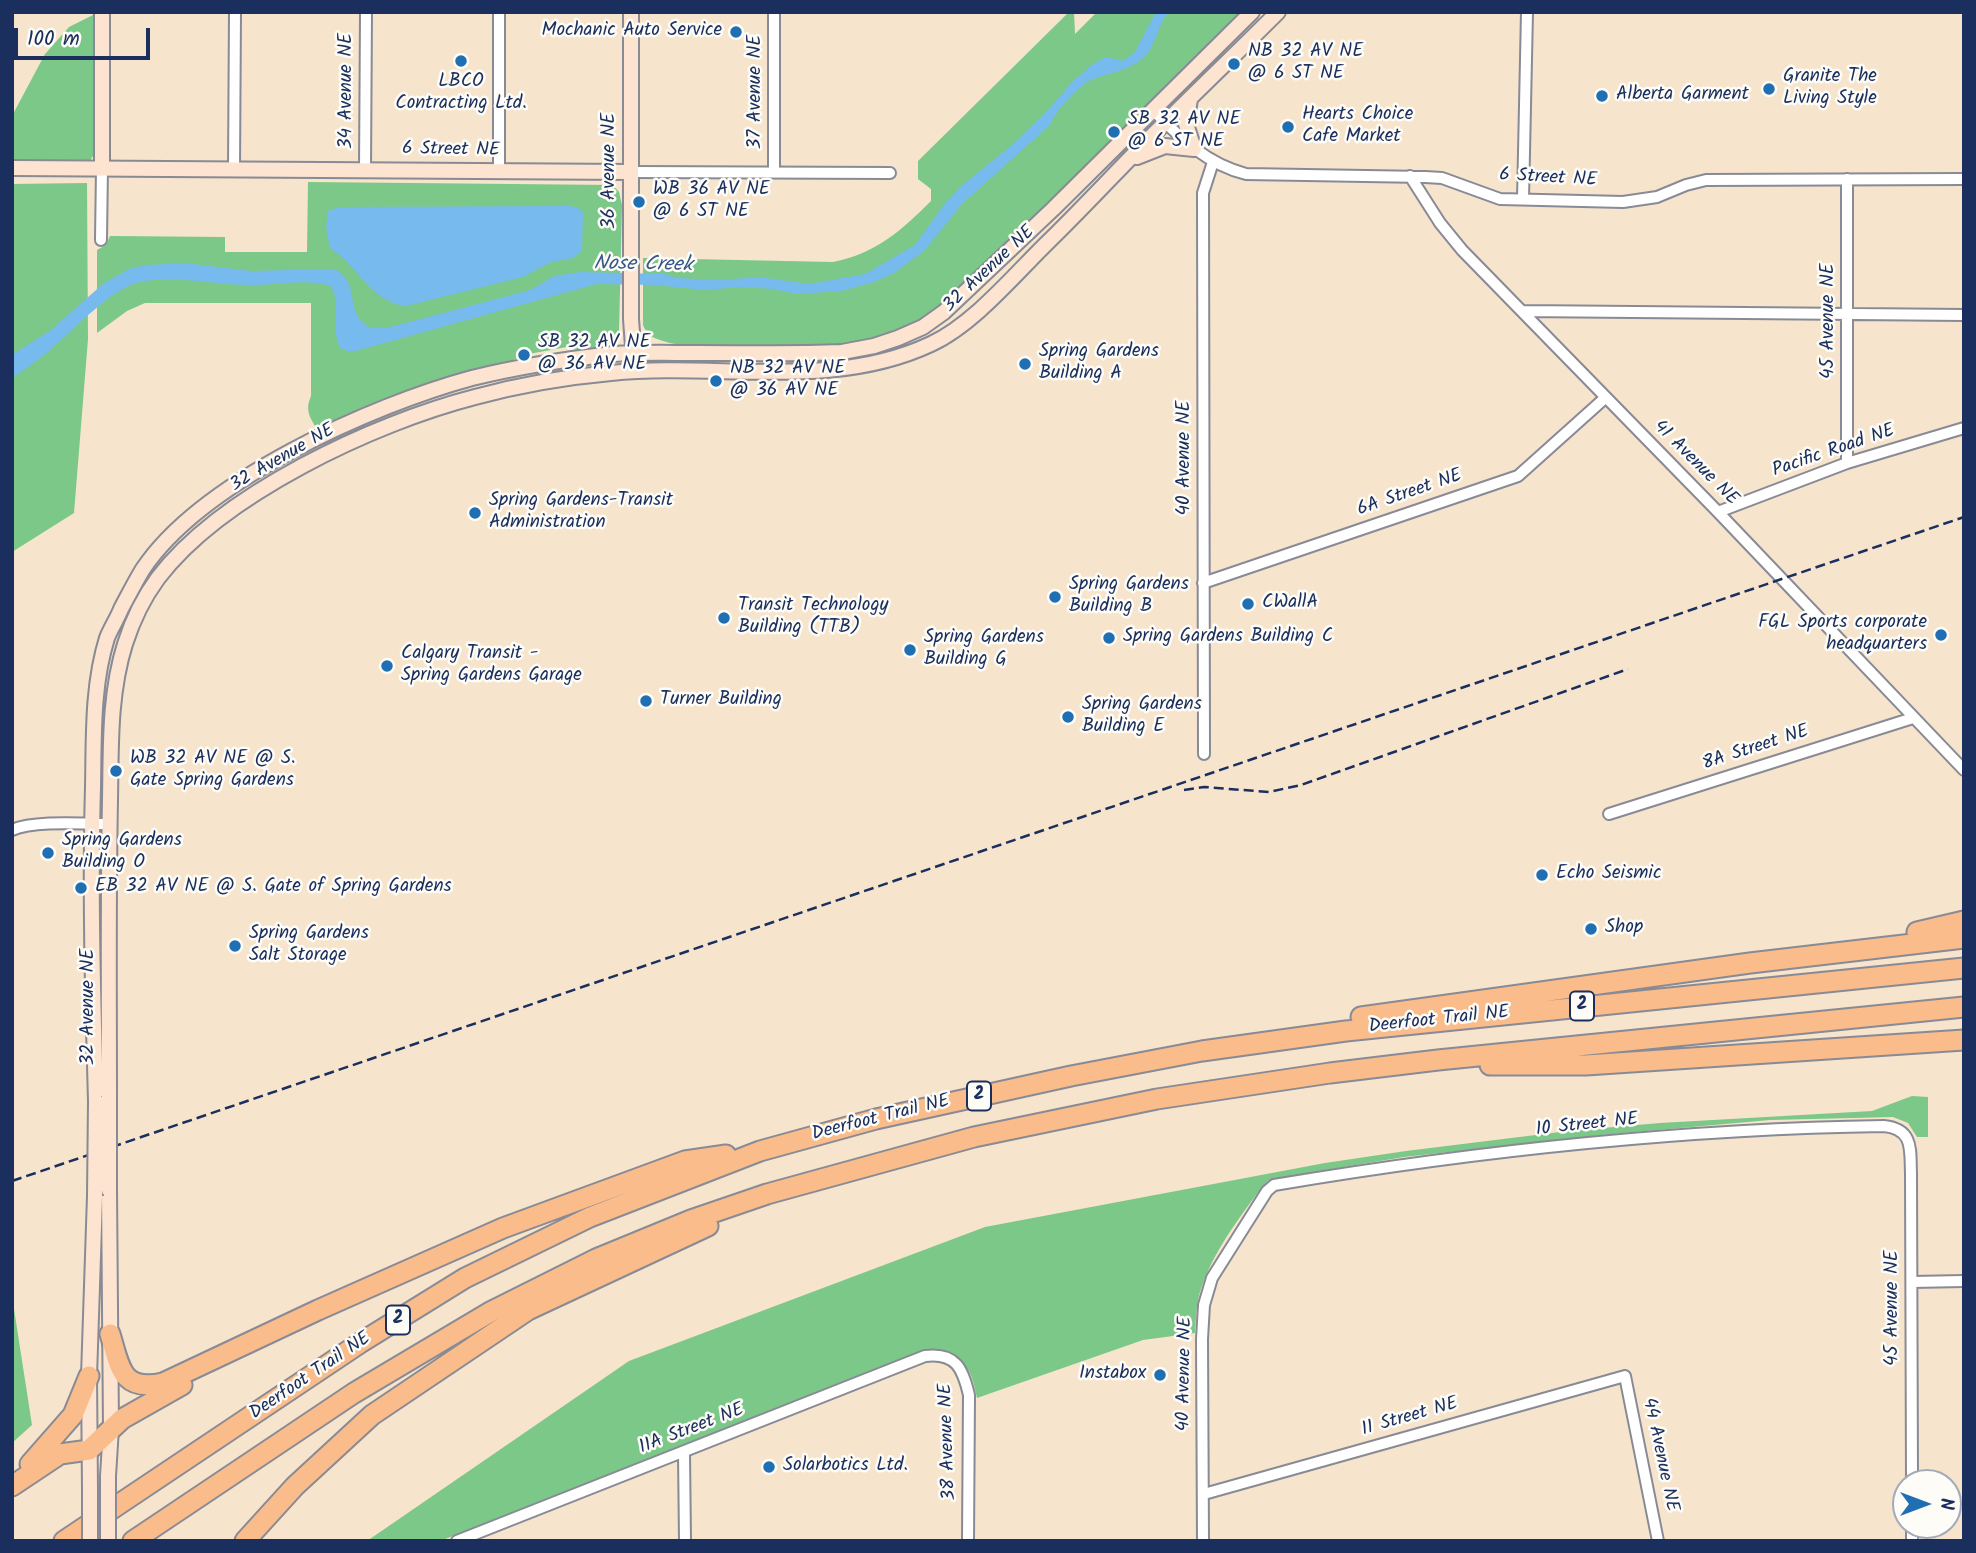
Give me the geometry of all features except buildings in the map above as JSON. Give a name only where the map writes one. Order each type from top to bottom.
[{"type":"highway","points":[[1750,963],[1797,952],[1931,930],[1964,920]]},
{"type":"highway","points":[[1202,1051],[1344,1019],[1750,963],[1964,938]]},
{"type":"highway","name":"Deerfoot Trail NE","points":[[64,1541],[360,1343],[465,1278],[590,1217],[760,1151],[888,1116],[1070,1076],[1202,1051],[1360,1029],[1964,968]]},
{"type":"highway","name":"Deerfoot Trail NE","points":[[133,1541],[354,1393],[492,1311],[596,1259],[691,1220],[767,1194],[974,1137],[1157,1099],[1438,1060],[1964,1007]]},
{"type":"highway","points":[[1928,1042],[1964,1034]]},
{"type":"highway","points":[[1438,1060],[1507,1066],[1586,1065],[1964,1040]]},
{"type":"highway","points":[[110,1334],[124,1375],[140,1386],[163,1383],[318,1310],[503,1228],[685,1161],[760,1151]]},
{"type":"highway","points":[[245,1541],[295,1486],[372,1415],[528,1310],[707,1227],[767,1194]]},
{"type":"highway","points":[[12,1485],[60,1454],[89,1450],[122,1419],[318,1310]]},
{"type":"highway","points":[[12,1485],[73,1415],[89,1376]]},
{"type":"main road","points":[[102,12],[102,168]]},
{"type":"main road","name":"36 Avenue NE","points":[[631,12],[631,319],[635,371]]},
{"type":"main road","name":"32 Avenue NE","points":[[103,1098],[91,939],[94,713],[98,677],[108,636],[145,567],[184,525],[225,493],[272,462],[318,438],[376,411],[472,378],[534,366],[633,353],[842,352],[874,346],[923,327],[959,299],[1252,12]]},
{"type":"main road","name":"32 Avenue NE","points":[[90,1541],[89,1376],[102,1193],[112,711],[125,642],[140,608],[158,579],[198,537],[277,481],[384,427],[474,397],[538,383],[635,371],[851,369],[895,358],[932,344],[958,329],[1278,12]]},
{"type":"main road","points":[[1127,163],[1165,146],[1194,149],[1186,124],[1190,99]]},
{"type":"main road","name":"6 Street NE","points":[[12,168],[631,172]]},
{"type":"main road","name":"32 Avenue NE","points":[[102,1193],[110,1334],[108,1541]]},
{"type":"street","points":[[234,169],[235,12]]},
{"type":"street","name":"34 Avenue NE","points":[[365,169],[366,12]]},
{"type":"street","points":[[499,12],[499,171]]},
{"type":"street","name":"37 Avenue NE","points":[[774,12],[774,172]]},
{"type":"street","points":[[1523,198],[1527,12]]},
{"type":"street","name":"6 Street NE","points":[[1153,110],[1194,149],[1230,170],[1261,176],[1442,178],[1494,197],[1623,202],[1657,197],[1706,180],[1964,178]]},
{"type":"street","name":"40 Avenue NE","points":[[1205,754],[1203,193],[1213,162]]},
{"type":"street","points":[[101,240],[102,168]]},
{"type":"street","name":"6 Street NE","points":[[631,172],[890,173]]},
{"type":"street","name":"41 Avenue NE","points":[[1410,176],[1433,214],[1454,241],[1964,770]]},
{"type":"street","name":"45 Avenue NE","points":[[1847,179],[1847,463]]},
{"type":"street","points":[[1523,312],[1964,315]]},
{"type":"street","name":"6A Street NE","points":[[1203,583],[1518,476],[1605,398]]},
{"type":"street","name":"Pacific Road NE","points":[[1718,512],[1847,463],[1964,428]]},
{"type":"street","name":"8A Street NE","points":[[1609,814],[1913,718]]},
{"type":"street","points":[[12,830],[19,827],[109,824]]},
{"type":"street","name":"10 Street NE","points":[[1274,1185],[1397,1164],[1698,1132],[1884,1126],[1897,1127],[1905,1133]]},
{"type":"street","name":"45 Avenue NE","points":[[1905,1133],[1910,1146],[1912,1469]]},
{"type":"street","name":"40 Avenue NE","points":[[1203,1541],[1202,1339],[1206,1298],[1212,1278],[1266,1191],[1274,1185]]},
{"type":"street","points":[[1912,1282],[1964,1281]]},
{"type":"street","name":"11A Street NE","points":[[457,1541],[925,1356],[941,1354]]},
{"type":"street","name":"38 Avenue NE","points":[[941,1354],[956,1363],[965,1375],[968,1395],[968,1541]]},
{"type":"street","name":"11 Street NE","points":[[1203,1494],[1625,1376]]},
{"type":"street","name":"44 Avenue NE","points":[[1625,1376],[1658,1541]]},
{"type":"street","points":[[684,1453],[685,1541]]},
{"type":"green space","points":[[1069,12],[1074,12],[1075,34],[1097,12],[1242,12],[958,291],[912,324],[881,338],[807,348],[684,345],[657,339],[647,332],[643,325],[643,258],[833,262],[875,247],[898,231],[931,201],[931,189],[918,179],[918,161]]},
{"type":"green space","points":[[93,15],[93,156],[89,162],[12,160],[12,116],[45,54],[69,27]]},
{"type":"green space","points":[[308,182],[613,185],[619,192],[622,205],[619,332],[613,341],[599,348],[580,351],[567,347],[523,355],[506,364],[379,401],[317,429],[308,409],[311,396],[311,303],[145,303],[127,311],[97,333],[97,250],[106,245],[110,236],[225,237],[225,252],[307,252]]},
{"type":"green space","points":[[87,183],[88,339],[74,513],[12,552],[12,184]]},
{"type":"green space","points":[[1912,1096],[1928,1097],[1928,1137],[1917,1137],[1908,1123],[1893,1117],[1770,1120],[1404,1157],[1278,1178],[1268,1181],[1262,1187],[1212,1262],[1199,1294],[1195,1333],[1143,1340],[977,1398],[971,1375],[962,1363],[925,1352],[440,1541],[367,1541],[629,1361],[985,1227],[1325,1163],[1406,1151],[1568,1131],[1660,1123],[1872,1111]]},
{"type":"green space","points":[[12,1296],[32,1425],[12,1443]]},
{"type":"water","points":[[1156,12],[1169,12],[1151,49],[1142,59],[1124,69],[1091,80],[1081,87],[1062,106],[1051,124],[962,204],[924,251],[894,273],[874,282],[841,291],[797,294],[741,287],[704,290],[655,285],[597,284],[352,352],[341,349],[338,341],[335,325],[336,301],[331,286],[311,282],[237,285],[154,280],[140,282],[117,292],[42,357],[12,378],[12,355],[51,330],[104,283],[131,268],[148,265],[184,263],[251,271],[334,269],[346,279],[356,313],[369,328],[387,328],[530,290],[554,276],[580,272],[664,274],[678,278],[721,280],[759,277],[810,284],[865,274],[915,245],[959,188],[1012,145],[1072,82],[1093,64],[1106,57],[1123,61],[1135,52]]},
{"type":"water","points":[[571,206],[583,213],[582,251],[573,258],[551,262],[523,277],[406,306],[394,303],[374,291],[330,248],[326,228],[328,211],[340,207]]},
{"type":"railway","points":[[12,1181],[1964,517]]},
{"type":"railway","points":[[1184,790],[1204,787],[1269,792],[1301,785],[1628,669]]},
{"type":"place","name":"Mochanic Auto Service","points":[[736,32]]},
{"type":"place","name":"LBCO Contracting Ltd.","points":[[461,61]]},
{"type":"place","name":"NB 32 AV NE @ 6 ST NE","points":[[1234,64]]},
{"type":"place","name":"Granite The Living Style","points":[[1769,89]]},
{"type":"place","name":"Alberta Garment","points":[[1602,96]]},
{"type":"place","name":"Hearts Choice Cafe Market","points":[[1288,127]]},
{"type":"place","name":"SB 32 AV NE @ 6 ST NE","points":[[1114,132]]},
{"type":"place","name":"WB 36 AV NE @ 6 ST NE","points":[[639,202]]},
{"type":"place","name":"SB 32 AV NE @ 36 AV NE","points":[[524,355]]},
{"type":"place","name":"Spring Gardens Building A","points":[[1025,364]]},
{"type":"place","name":"NB 32 AV NE @ 36 AV NE","points":[[716,381]]},
{"type":"place","name":"Spring Gardens-Transit Administration","points":[[475,513]]},
{"type":"place","name":"Spring Gardens Building B","points":[[1055,597]]},
{"type":"place","name":"CWallA","points":[[1248,604]]},
{"type":"place","name":"Transit Technology Building (TTB)","points":[[724,618]]},
{"type":"place","name":"FGL Sports corporate headquarters","points":[[1941,635]]},
{"type":"place","name":"Spring Gardens Building C","points":[[1109,638]]},
{"type":"place","name":"Spring Gardens Building G","points":[[910,650]]},
{"type":"place","name":"Calgary Transit - Spring Gardens Garage","points":[[387,666]]},
{"type":"place","name":"Turner Building","points":[[646,701]]},
{"type":"place","name":"Spring Gardens Building E","points":[[1068,717]]},
{"type":"place","name":"WB 32 AV NE @ S. Gate Spring Gardens","points":[[116,771]]},
{"type":"place","name":"Spring Gardens Building O","points":[[48,853]]},
{"type":"place","name":"Echo Seismic","points":[[1542,875]]},
{"type":"place","name":"EB 32 AV NE @ S. Gate of Spring Gardens","points":[[81,888]]},
{"type":"place","name":"Shop","points":[[1591,929]]},
{"type":"place","name":"Spring Gardens Salt Storage","points":[[235,946]]},
{"type":"place","name":"Instabox","points":[[1160,1375]]},
{"type":"place","name":"Solarbotics Ltd.","points":[[769,1467]]},
{"type":"water label","name":"Nose Creek","points":[[643,266]]}]
